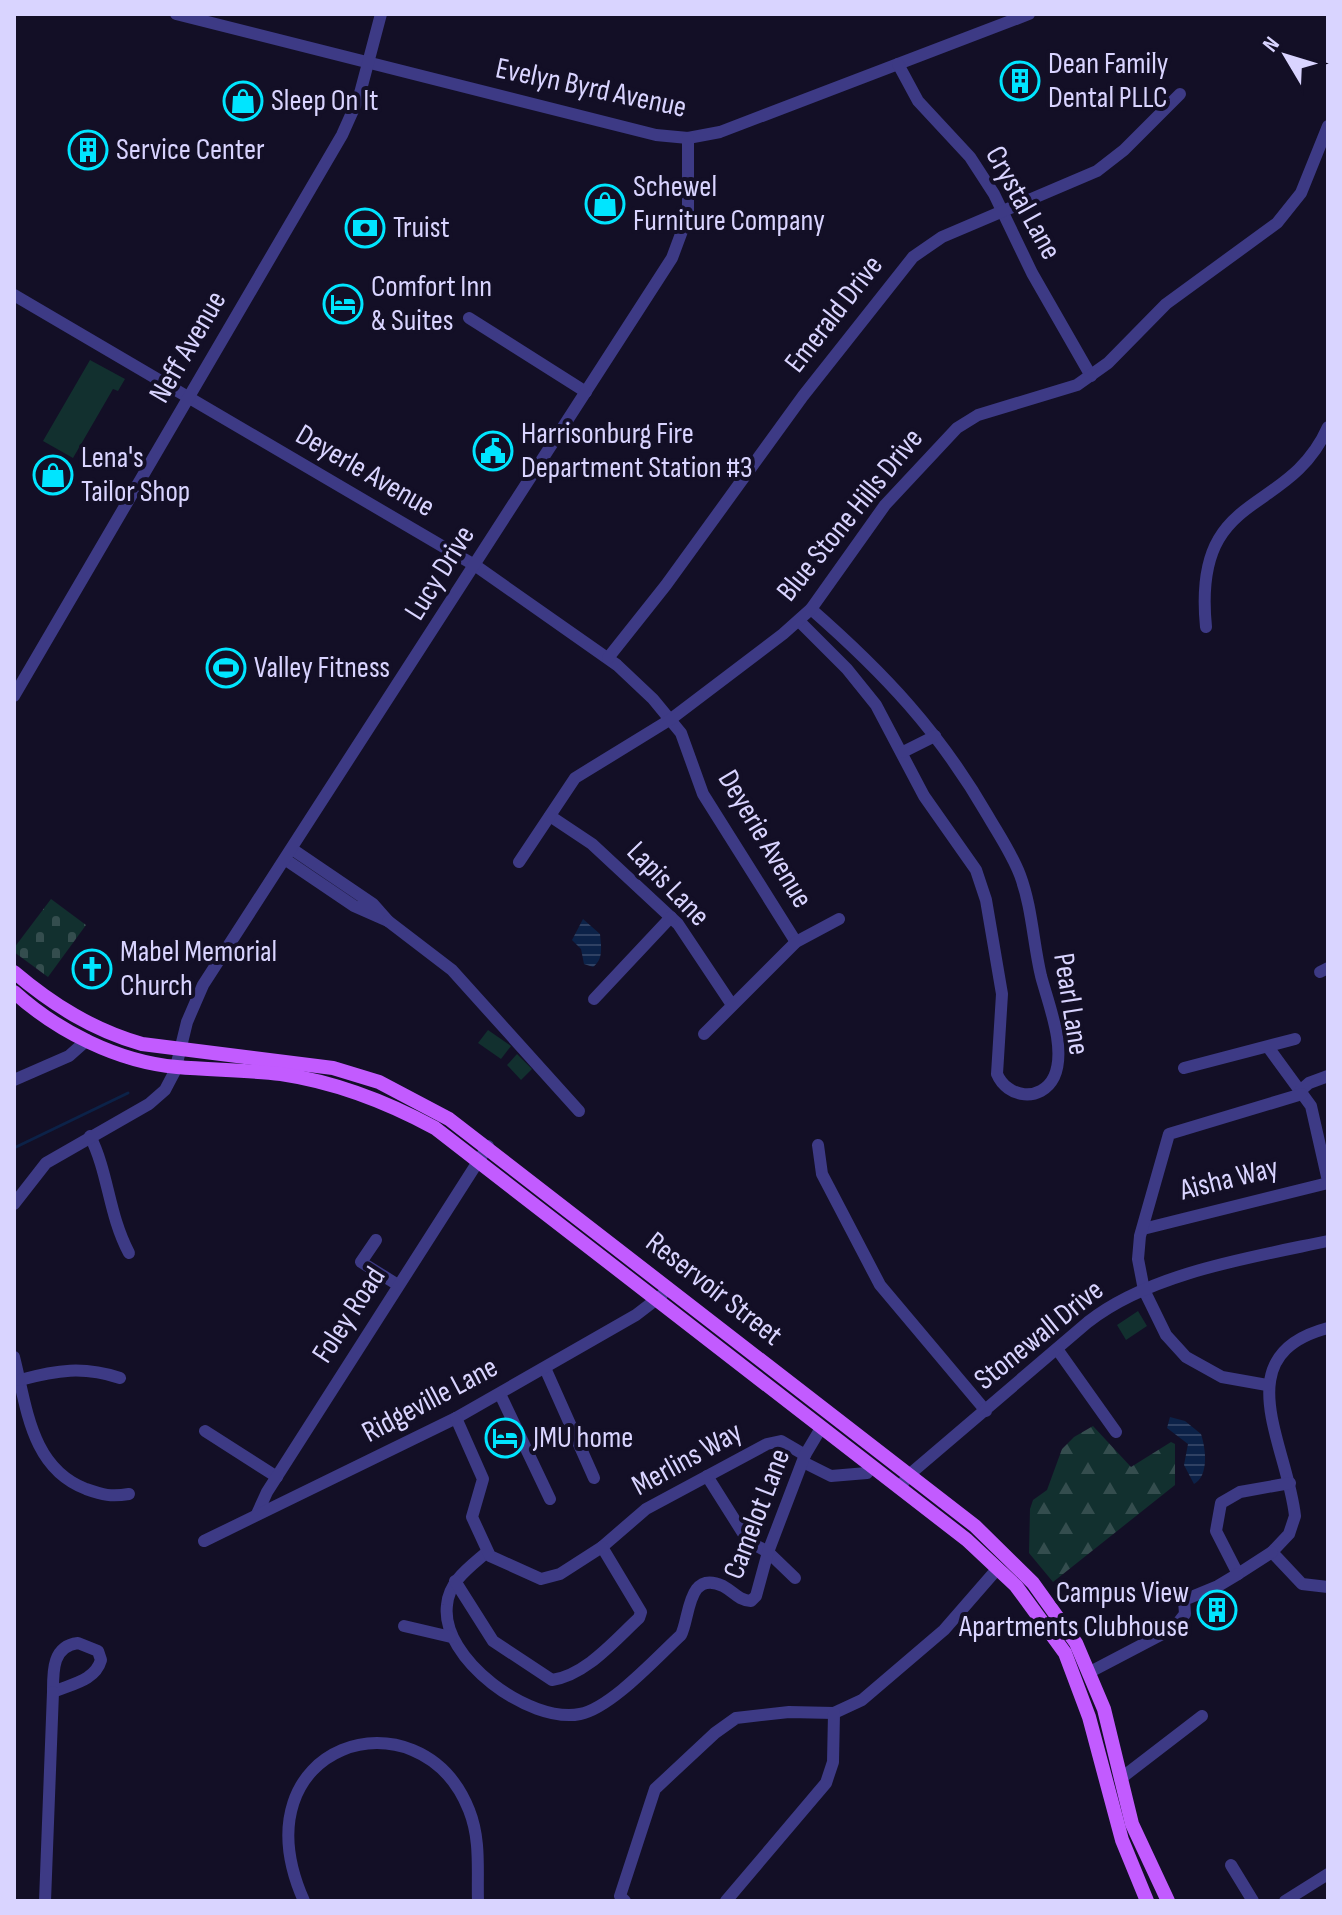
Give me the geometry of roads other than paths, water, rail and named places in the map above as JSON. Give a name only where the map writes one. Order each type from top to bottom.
[{"type":"main road","name":"Reservoir Street","points":[[14,972],[67,1013],[142,1044],[333,1068],[379,1082],[449,1119],[488,1146],[975,1526],[1033,1583],[1069,1630],[1104,1709],[1132,1824],[1168,1901]]},
{"type":"main road","name":"Reservoir Street","points":[[14,992],[54,1022],[120,1055],[176,1067],[280,1074],[344,1088],[420,1120],[479,1160],[654,1301],[899,1488],[998,1568],[1045,1621],[1073,1669],[1097,1743],[1122,1840],[1147,1901]]},
{"type":"street","name":"Evelyn Byrd Avenue","points":[[176,14],[656,135],[688,138],[720,132],[1029,14]]},
{"type":"street","name":"Neff Avenue","points":[[14,696],[342,135],[359,97],[381,14]]},
{"type":"street","name":"Crystal Lane","points":[[898,64],[918,101],[970,157],[1004,212],[1032,273],[1091,376]]},
{"type":"street","name":"Emerald Drive","points":[[608,658],[666,585],[803,396],[911,259],[942,237],[1103,167],[1180,94]]},
{"type":"street","name":"Blue Stone Hills Drive","points":[[519,862],[575,778],[671,719],[799,621],[811,609],[885,505],[957,428],[978,415],[1065,391],[1091,376],[1166,304],[1284,216],[1304,187],[1328,126]]},
{"type":"street","name":"Lucy Drive","points":[[14,1204],[46,1163],[156,1099],[170,1082],[187,1022],[203,985],[476,566],[679,244],[688,215],[688,138]]},
{"type":"street","name":"Deyerle Avenue","points":[[14,295],[476,566],[608,658],[671,719]]},
{"type":"street","points":[[469,318],[586,392]]},
{"type":"street","points":[[1206,627],[1205,581],[1219,538],[1246,506],[1302,467],[1328,427]]},
{"type":"street","name":"Pearl Lane","points":[[799,621],[868,694],[903,752],[923,793],[965,853],[984,891],[1002,991],[1002,1026],[995,1063],[998,1077],[1011,1091],[1036,1093],[1053,1077],[1056,1051],[1025,891],[1003,842],[935,736],[878,668],[811,609]]},
{"type":"street","name":"Deyerie Avenue","points":[[671,719],[689,749],[703,794],[796,942]]},
{"type":"street","points":[[903,752],[935,736]]},
{"type":"street","name":"Lapis Lane","points":[[550,816],[592,844],[671,917],[732,1005]]},
{"type":"street","points":[[289,855],[354,906],[388,921],[452,970],[579,1111]]},
{"type":"street","points":[[594,999],[671,917]]},
{"type":"street","points":[[704,1034],[796,942],[839,919]]},
{"type":"street","points":[[1184,1068],[1295,1039]]},
{"type":"street","points":[[14,1080],[69,1056],[87,1040]]},
{"type":"street","points":[[1268,1047],[1313,1112],[1328,1182]]},
{"type":"street","points":[[1267,1385],[1222,1377],[1186,1357],[1163,1331],[1144,1290],[1138,1259],[1143,1229],[1165,1141],[1171,1132],[1301,1092],[1309,1083],[1328,1076]]},
{"type":"street","points":[[90,1136],[102,1164],[112,1217],[129,1253]]},
{"type":"street","points":[[818,1145],[822,1174],[880,1285],[986,1411]]},
{"type":"street","name":"Foley Road","points":[[257,1514],[277,1477],[488,1146]]},
{"type":"street","name":"Aisha Way","points":[[1143,1229],[1328,1182]]},
{"type":"street","points":[[376,1240],[361,1262],[398,1285]]},
{"type":"street","name":"Stonewall Drive","points":[[899,1488],[910,1474],[1101,1312],[1144,1290],[1328,1241]]},
{"type":"street","name":"Ridgeville Lane","points":[[204,1541],[456,1418],[636,1315],[671,1288]]},
{"type":"street","points":[[1090,1672],[1174,1628],[1185,1614],[1184,1600],[1238,1574],[1272,1552],[1289,1534],[1295,1516],[1267,1385],[1276,1356],[1294,1340],[1328,1328]]},
{"type":"street","points":[[1057,1349],[1116,1432]]},
{"type":"street","points":[[14,1357],[33,1435],[57,1472],[67,1481],[108,1498],[129,1494]]},
{"type":"street","points":[[20,1380],[69,1368],[94,1370],[120,1378]]},
{"type":"street","points":[[545,1368],[594,1478]]},
{"type":"street","points":[[500,1394],[550,1499]]},
{"type":"street","points":[[404,1626],[451,1637],[447,1605],[455,1581],[487,1552],[472,1513],[483,1479],[456,1418]]},
{"type":"street","name":"Camelot Lane","points":[[451,1637],[468,1662],[520,1700],[556,1714],[581,1714],[604,1703],[681,1635],[687,1624],[687,1602],[694,1592],[706,1584],[721,1585],[742,1600],[751,1601],[761,1588],[768,1552],[804,1459],[821,1428]]},
{"type":"street","points":[[205,1431],[277,1477]]},
{"type":"street","name":"Merlins Way","points":[[487,1552],[535,1578],[548,1579],[602,1547],[646,1509],[767,1444],[781,1441],[804,1459]]},
{"type":"street","points":[[804,1459],[822,1474],[867,1473]]},
{"type":"street","points":[[707,1476],[748,1541],[768,1552],[795,1578]]},
{"type":"street","points":[[1238,1574],[1216,1531],[1221,1503],[1240,1492],[1290,1483]]},
{"type":"street","points":[[455,1581],[493,1641],[552,1680],[569,1677],[639,1618],[641,1612],[627,1584],[602,1547]]},
{"type":"street","points":[[1272,1552],[1302,1584],[1328,1587]]},
{"type":"street","points":[[625,1901],[620,1896],[649,1804],[664,1777],[736,1718],[789,1712],[834,1713],[862,1700],[944,1630],[998,1568]]},
{"type":"street","points":[[45,1901],[53,1692],[54,1667],[63,1648],[78,1643],[98,1651],[101,1663],[93,1674],[53,1692]]},
{"type":"street","points":[[726,1901],[826,1783],[833,1762],[834,1713]]},
{"type":"street","points":[[1120,1779],[1202,1716]]},
{"type":"street","points":[[304,1901],[289,1838],[289,1817],[296,1794],[309,1774],[329,1755],[355,1745],[375,1743],[401,1748],[428,1760],[460,1793],[477,1837],[478,1901]]},
{"type":"street","points":[[1231,1865],[1253,1901]]},
{"type":"street","points":[[1285,1901],[1328,1874]]},
{"type":"water","points":[[583,919],[600,934],[600,956],[593,967],[584,964],[581,949],[572,940]]},
{"type":"water","points":[[1170,1417],[1185,1421],[1201,1434],[1204,1469],[1194,1484],[1184,1465],[1188,1444],[1167,1428]]},
{"type":"waterway","points":[[14,1148],[128,1093]]},
{"type":"place","name":"Dean Family Dental PLLC","points":[[1020,81]]},
{"type":"place","name":"Sleep On It","points":[[243,101]]},
{"type":"place","name":"Service Center","points":[[88,150]]},
{"type":"place","name":"Schewel Furniture Company","points":[[605,204]]},
{"type":"place","name":"Truist","points":[[365,228]]},
{"type":"place","name":"Comfort Inn & Suites","points":[[343,304]]},
{"type":"place","name":"Harrisonburg Fire Department Station #3","points":[[493,451]]},
{"type":"place","name":"Lena's Tailor Shop","points":[[53,475]]},
{"type":"place","name":"Valley Fitness","points":[[226,668]]},
{"type":"place","name":"Mabel Memorial Church","points":[[92,969]]},
{"type":"place","name":"JMU home","points":[[505,1438]]},
{"type":"place","name":"Campus View Apartments Clubhouse","points":[[1217,1610]]}]
